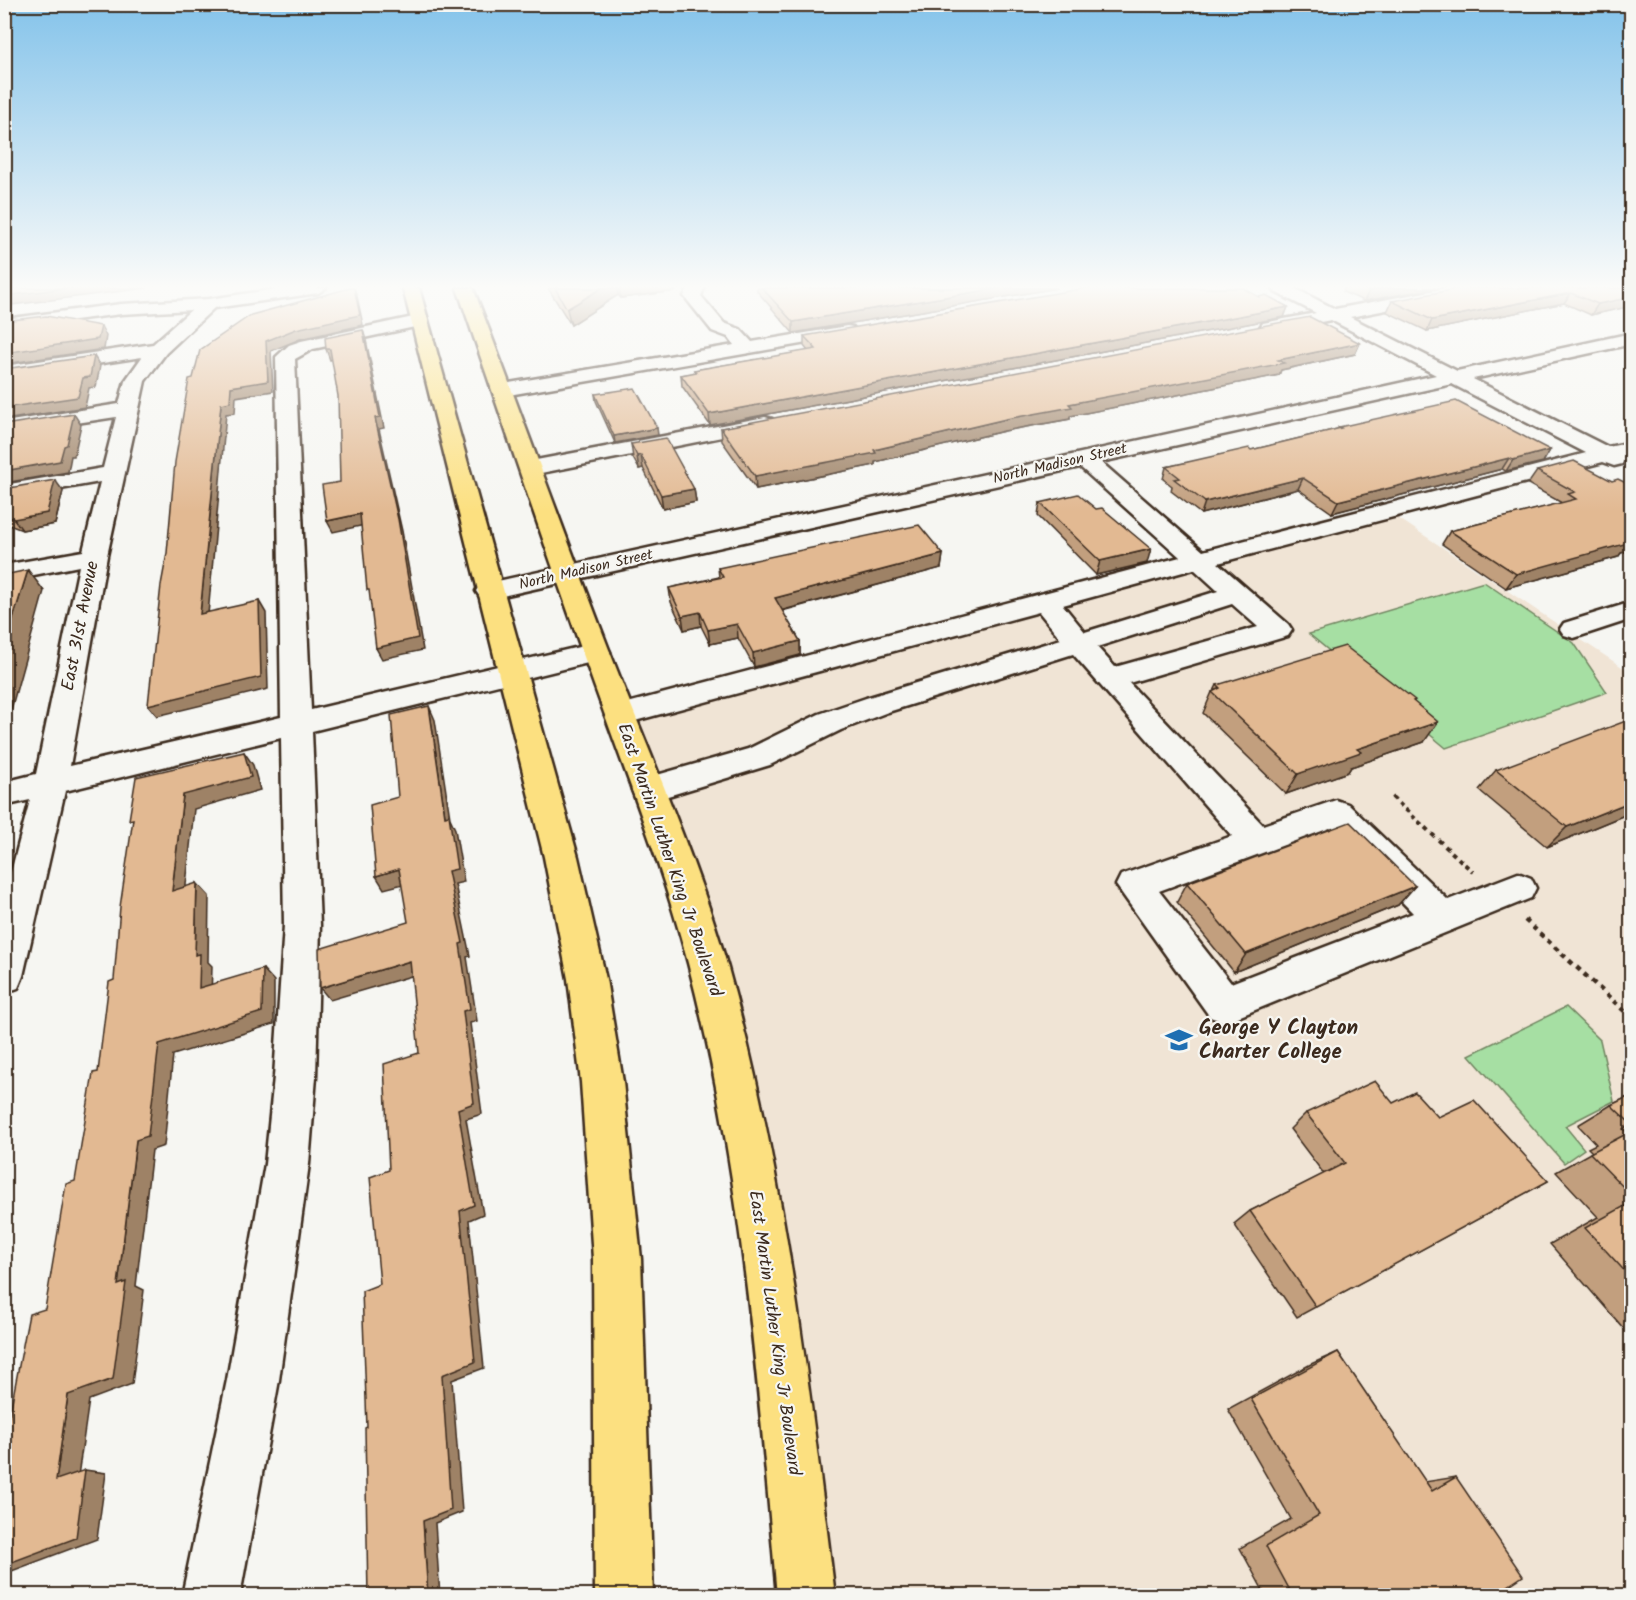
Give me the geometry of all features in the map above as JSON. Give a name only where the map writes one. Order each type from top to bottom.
[{"type":"main road","points":[[429,363],[572,899],[587,979],[602,1082],[617,1259],[624,1596]]},
{"type":"main road","name":"East Martin Luther King Jr Boulevard","points":[[493,363],[648,790],[710,977],[748,1150],[764,1238],[806,1596]]},
{"type":"street","points":[[4,372],[66,363]]},
{"type":"street","name":"East 31st Avenue","points":[[6,962],[51,782],[94,556],[127,409],[135,381],[145,363]]},
{"type":"street","points":[[211,1596],[253,1380],[287,1164],[295,1077],[302,925],[285,363]]},
{"type":"street","points":[[503,390],[662,363]]},
{"type":"street","points":[[1426,363],[1632,469]]},
{"type":"street","name":"North Madison Street","points":[[489,591],[1519,363]]},
{"type":"street","points":[[4,428],[127,409]]},
{"type":"street","points":[[531,468],[788,419]]},
{"type":"street","points":[[620,715],[1199,560],[1632,448]]},
{"type":"street","points":[[1083,458],[1278,630],[1108,679]]},
{"type":"street","points":[[4,492],[113,473]]},
{"type":"street","points":[[4,573],[94,556]]},
{"type":"street","points":[[648,790],[759,757],[830,722],[877,705],[1236,594]]},
{"type":"street","points":[[1045,601],[1108,679],[1257,841]]},
{"type":"street","points":[[1574,629],[1632,610]]},
{"type":"street","points":[[4,794],[596,652]]},
{"type":"street","points":[[1443,919],[1335,813],[1134,885],[1224,1004],[1443,919],[1518,888]]},
{"type":"shaded area","name":"George Y Clayton Charter College","points":[[1386,510],[1631,673],[1631,1595],[806,1595],[748,1150],[620,715]]},
{"type":"green space","points":[[1484,582],[1574,643],[1607,692],[1446,748],[1309,634]]},
{"type":"green space","points":[[1566,1007],[1600,1040],[1614,1101],[1565,1126],[1584,1149],[1564,1163],[1469,1055]]},
{"type":"building","points":[[48,363],[93,363],[90,377],[83,378],[78,397],[4,408],[4,369]]},
{"type":"building","points":[[197,363],[267,363],[268,381],[231,387],[230,402],[221,404],[200,614],[259,601],[261,677],[148,705],[161,585],[167,553],[175,462],[189,379],[193,378]]},
{"type":"building","points":[[332,363],[369,363],[380,417],[375,418],[398,519],[418,638],[376,648],[369,590],[367,590],[360,514],[327,521],[322,485],[340,482],[338,396]]},
{"type":"building","points":[[737,363],[987,363],[709,414],[681,375],[696,372],[694,370]]},
{"type":"building","points":[[1068,363],[1284,363],[1069,404],[1072,407],[1006,419],[874,450],[876,453],[755,476],[721,428]]},
{"type":"building","points":[[635,388],[657,428],[614,436],[595,394]]},
{"type":"building","points":[[1456,401],[1550,450],[1513,460],[1509,458],[1338,501],[1303,478],[1205,502],[1174,479],[1180,478],[1166,467],[1249,448],[1251,450],[1341,428],[1339,427]]},
{"type":"building","points":[[74,414],[67,445],[64,446],[60,461],[4,471],[4,425]]},
{"type":"building","points":[[666,438],[694,489],[661,495],[641,455],[637,456],[631,444]]},
{"type":"building","points":[[1574,461],[1612,481],[1618,479],[1632,486],[1632,539],[1625,541],[1628,543],[1516,574],[1450,531],[1576,499],[1568,494],[1575,492],[1537,471]]},
{"type":"building","points":[[55,480],[47,513],[14,519],[4,515],[4,489]]},
{"type":"building","points":[[1078,494],[1096,509],[1102,508],[1151,549],[1100,561],[1040,503]]},
{"type":"building","points":[[919,525],[943,554],[775,598],[800,641],[753,653],[737,624],[708,630],[700,612],[682,616],[669,588],[723,577],[718,568]]},
{"type":"building","points":[[28,570],[4,648],[4,575]]},
{"type":"building","points":[[1345,646],[1415,700],[1413,701],[1438,722],[1357,749],[1361,752],[1298,774],[1212,692],[1220,688],[1217,685]]},
{"type":"building","points":[[429,706],[445,816],[449,815],[457,869],[448,871],[463,943],[460,944],[470,1009],[463,1011],[474,1103],[458,1109],[474,1205],[460,1211],[475,1362],[442,1375],[451,1510],[423,1521],[428,1596],[368,1596],[365,1428],[367,1427],[362,1291],[380,1284],[370,1177],[389,1170],[384,1064],[419,1053],[410,961],[320,988],[319,949],[408,922],[399,869],[376,876],[370,805],[398,797],[391,715]]},
{"type":"building","points":[[1631,719],[1632,801],[1567,827],[1496,770]]},
{"type":"building","points":[[244,752],[251,777],[183,795],[172,891],[197,883],[195,955],[200,954],[199,988],[263,969],[262,1012],[159,1044],[148,1136],[136,1140],[118,1285],[126,1282],[113,1379],[68,1395],[56,1480],[85,1470],[76,1538],[4,1565],[4,1443],[29,1314],[45,1309],[66,1184],[75,1181],[93,1073],[98,1072],[109,982],[114,980],[120,907],[133,819],[129,820],[136,777]]},
{"type":"building","points":[[1350,822],[1415,886],[1246,954],[1187,883]]},
{"type":"building","points":[[1375,1081],[1393,1103],[1415,1092],[1438,1117],[1474,1100],[1548,1181],[1316,1307],[1250,1211],[1345,1163],[1306,1113]]},
{"type":"building","points":[[1632,1095],[1632,1196],[1590,1153],[1628,1133],[1623,1129],[1631,1124],[1611,1105]]},
{"type":"building","points":[[1632,1202],[1632,1279],[1585,1228]]},
{"type":"building","points":[[1338,1352],[1432,1491],[1456,1477],[1523,1576],[1499,1592],[1501,1596],[1293,1596],[1266,1546],[1319,1515],[1251,1399]]},
{"type":"place","name":"George Y Clayton Charter College","points":[[1179,1040]]}]
